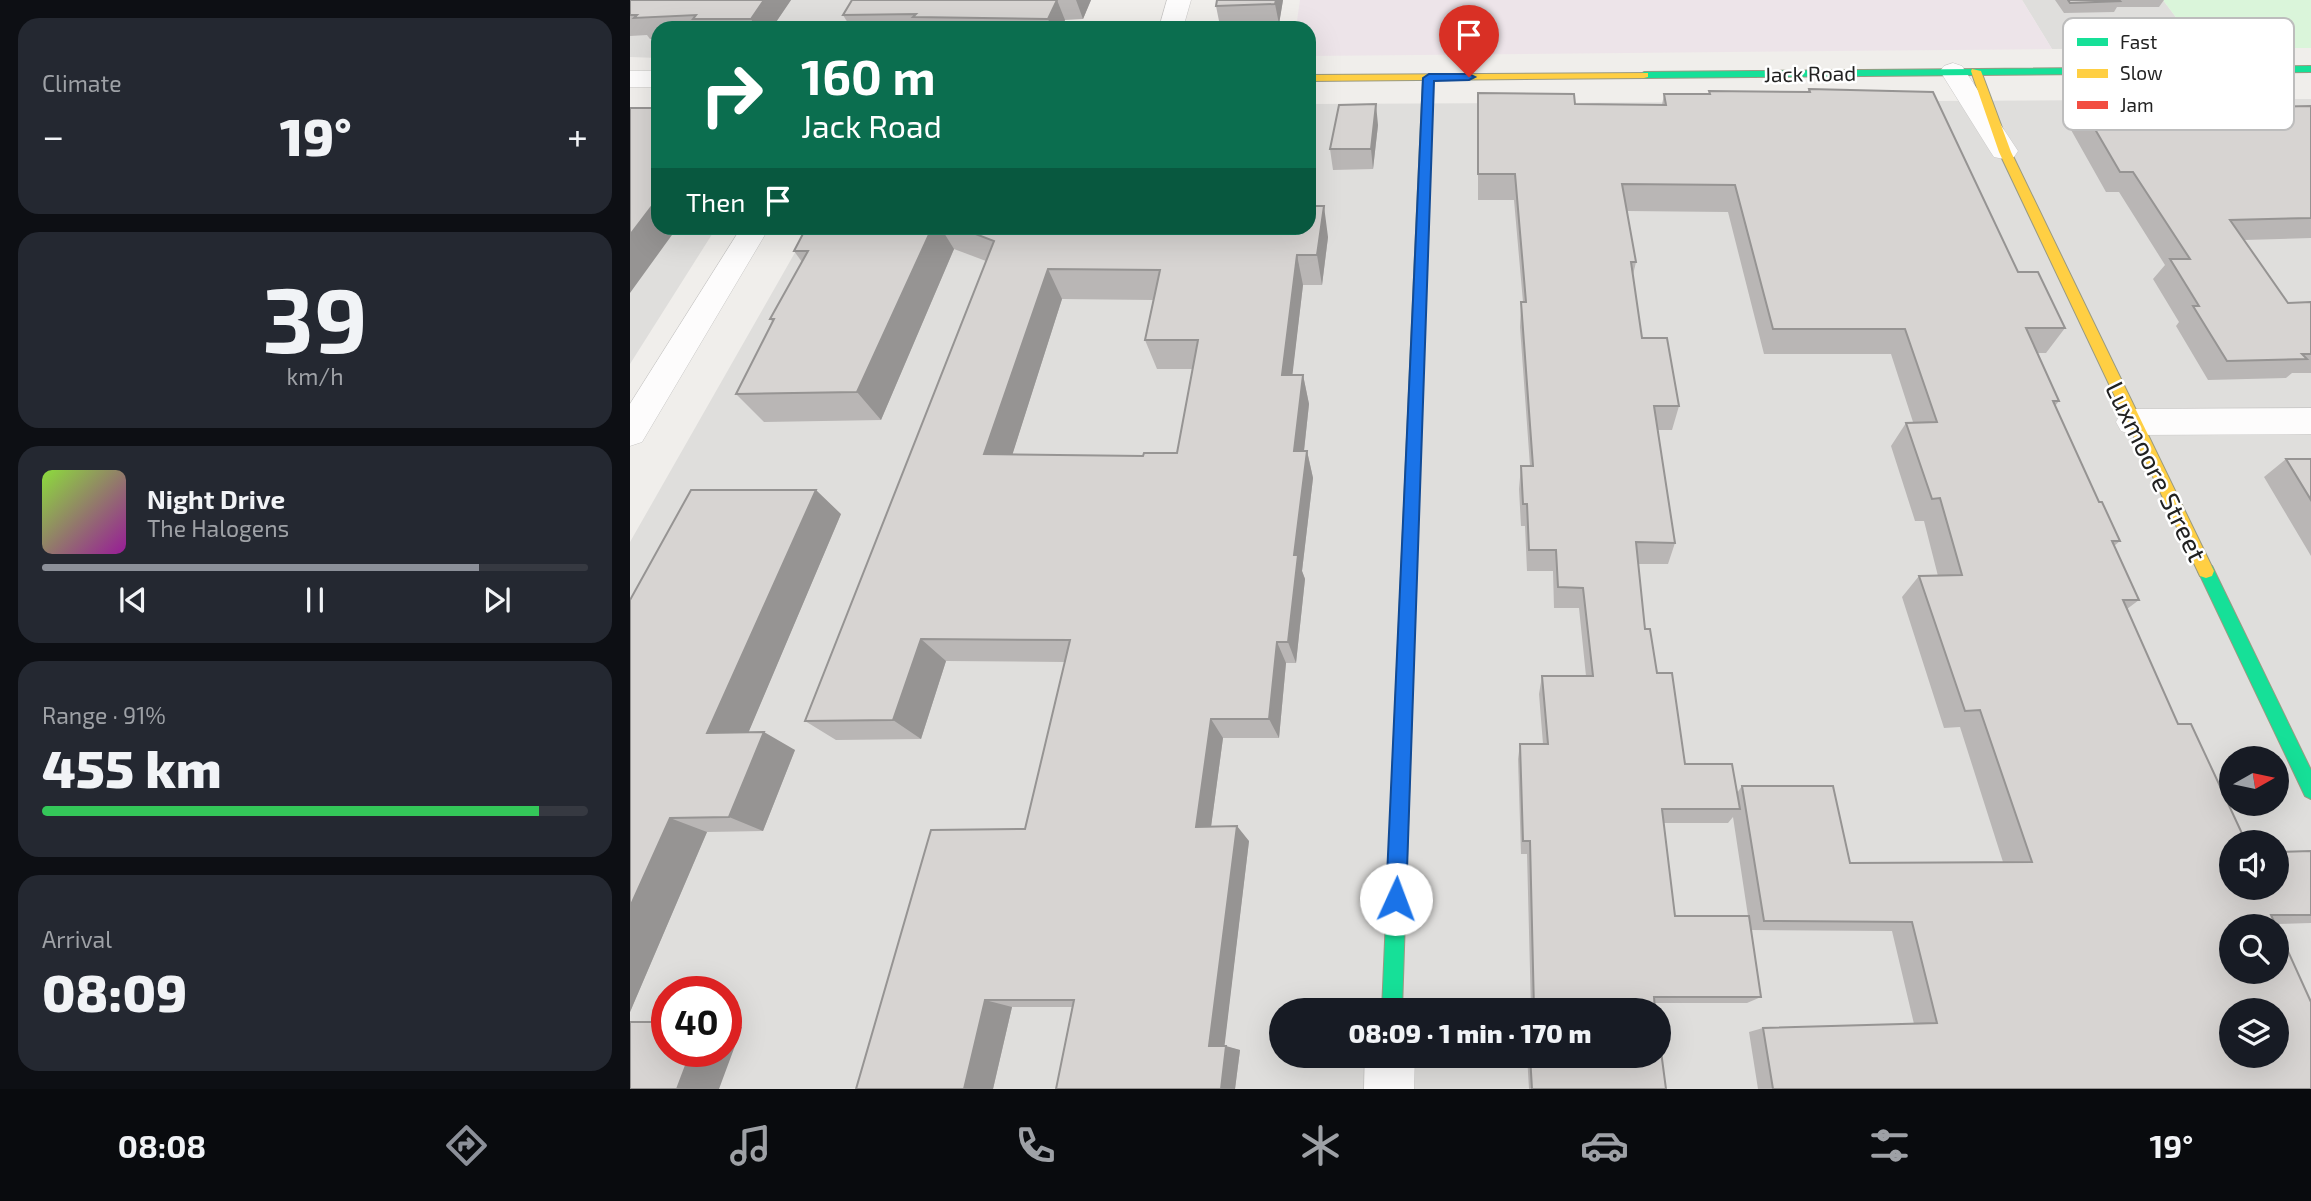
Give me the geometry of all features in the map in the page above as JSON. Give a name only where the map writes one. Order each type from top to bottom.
[{"type":"street","points":[[1173,21],[1179,0]]},
{"type":"street","name":"Jack Road","points":[[1316,78],[2063,70]]},
{"type":"street","name":"Luxmoore Street","points":[[1965,71],[2311,790]]},
{"type":"street","points":[[1392,998],[1429,78]]},
{"type":"street","points":[[630,79],[651,79]]},
{"type":"street","points":[[630,433],[751,235]]},
{"type":"street","points":[[2133,422],[2311,421]]},
{"type":"street","points":[[1389,1089],[1390,1068]]},
{"type":"shaded area","points":[[630,0],[1009,0],[999,21],[651,21],[651,58],[630,57]]},
{"type":"shaded area","points":[[1300,0],[2022,0],[2052,49],[1316,56],[1316,21],[1297,21]]},
{"type":"shaded area","points":[[2022,0],[2163,0],[2176,18],[2063,18],[2063,49],[2052,49]]},
{"type":"shaded area","points":[[2294,99],[2311,99],[2311,1089],[630,1089],[630,542],[805,235],[1316,235],[1316,104],[2063,100],[2063,130],[2294,130]]},
{"type":"shaded area","points":[[630,107],[651,107],[651,235],[712,235],[630,364]]},
{"type":"green space","points":[[2163,0],[2311,0],[2311,48],[2294,48],[2294,18],[2176,18]]},
{"type":"building","points":[[630,0],[764,0],[751,19],[693,19],[696,15],[634,18],[637,15],[630,15]]},
{"type":"building","points":[[852,0],[1057,0],[1048,19],[913,17],[916,14],[843,15]]},
{"type":"building","points":[[1217,0],[1276,0],[1275,4],[1216,6]]},
{"type":"building","points":[[2068,0],[2119,0],[2120,1],[2070,3]]},
{"type":"building","points":[[1809,89],[1933,92],[2018,272],[2038,272],[2065,328],[2026,328],[2059,401],[2053,401],[2099,502],[2102,502],[2120,541],[2112,541],[2139,600],[2123,600],[2178,724],[2191,724],[2219,784],[2219,816],[2234,816],[2240,830],[2219,830],[2219,900],[2289,900],[2289,852],[2311,851],[2311,915],[2219,914],[2219,984],[2289,984],[2289,953],[2311,1002],[2311,1089],[1773,1089],[1763,1028],[1937,1023],[1912,922],[1764,921],[1742,786],[1833,786],[1850,863],[2032,862],[1980,710],[1965,711],[1919,576],[1962,575],[1940,498],[1932,499],[1906,423],[1937,422],[1905,329],[1773,329],[1735,185],[1622,184],[1636,262],[1631,262],[1642,338],[1667,338],[1679,406],[1654,406],[1675,543],[1636,542],[1645,629],[1650,629],[1657,673],[1672,673],[1685,764],[1732,764],[1740,809],[1662,809],[1675,916],[1749,916],[1761,997],[1534,998],[1530,841],[1523,841],[1520,744],[1548,744],[1542,676],[1593,676],[1583,588],[1558,587],[1556,550],[1529,550],[1527,504],[1523,504],[1521,466],[1533,466],[1521,302],[1526,302],[1515,174],[1478,174],[1478,93],[1574,94],[1575,104],[1666,105],[1664,94],[1710,94],[1709,91],[1810,92]]},
{"type":"building","points":[[1376,104],[1371,149],[1330,149],[1339,105]]},
{"type":"building","points":[[2294,106],[2311,106],[2311,218],[2230,220],[2288,303],[2311,302],[2311,354],[2302,354],[2307,359],[2227,361],[2193,306],[2199,306],[2170,259],[2190,259],[2133,172],[2120,172],[2096,130],[2294,130]]},
{"type":"building","points":[[630,108],[651,108],[651,207],[630,235]]},
{"type":"building","points":[[1316,206],[1324,206],[1317,255],[1297,255],[1282,375],[1303,375],[1294,451],[1307,451],[1294,555],[1298,555],[1288,642],[1277,642],[1269,719],[1211,719],[1196,827],[1237,826],[1209,1046],[1226,1046],[1221,1089],[1056,1089],[1074,1000],[985,1000],[964,1089],[856,1089],[931,830],[1025,829],[1070,640],[921,639],[893,720],[805,721],[994,241],[978,235],[1316,235]],"holes":[[[1048,269],[1160,270],[1145,340],[1198,340],[1177,453],[1144,453],[1143,456],[984,454]]]},
{"type":"building","points":[[802,235],[929,235],[857,392],[736,394],[774,319],[770,319],[808,251],[794,251]]},
{"type":"building","points":[[2286,459],[2311,459],[2311,500]]},
{"type":"building","points":[[691,490],[816,490],[707,733],[764,732],[729,817],[670,818],[630,907],[630,600]]},
{"type":"building","points":[[630,1022],[651,1022],[651,1067],[685,1067],[677,1089],[630,1089]]},
{"type":"building","points":[[1531,1068],[1663,1068],[1666,1089],[1532,1089]]},
{"type":"traffic: fast","points":[[2294,69],[2311,69]]},
{"type":"traffic: fast","points":[[1644,75],[2063,71]]},
{"type":"traffic: fast","points":[[1392,998],[1420,277]]},
{"type":"traffic: fast","points":[[2206,571],[2311,790]]},
{"type":"traffic: slow","points":[[1976,71],[2005,152],[2206,571]]},
{"type":"traffic: slow","points":[[1316,78],[1644,75]]},
{"type":"traffic: jam","points":[[1420,277],[1428,78]]},
{"type":"route","points":[[1396,899],[1429,78],[1469,77]]}]
